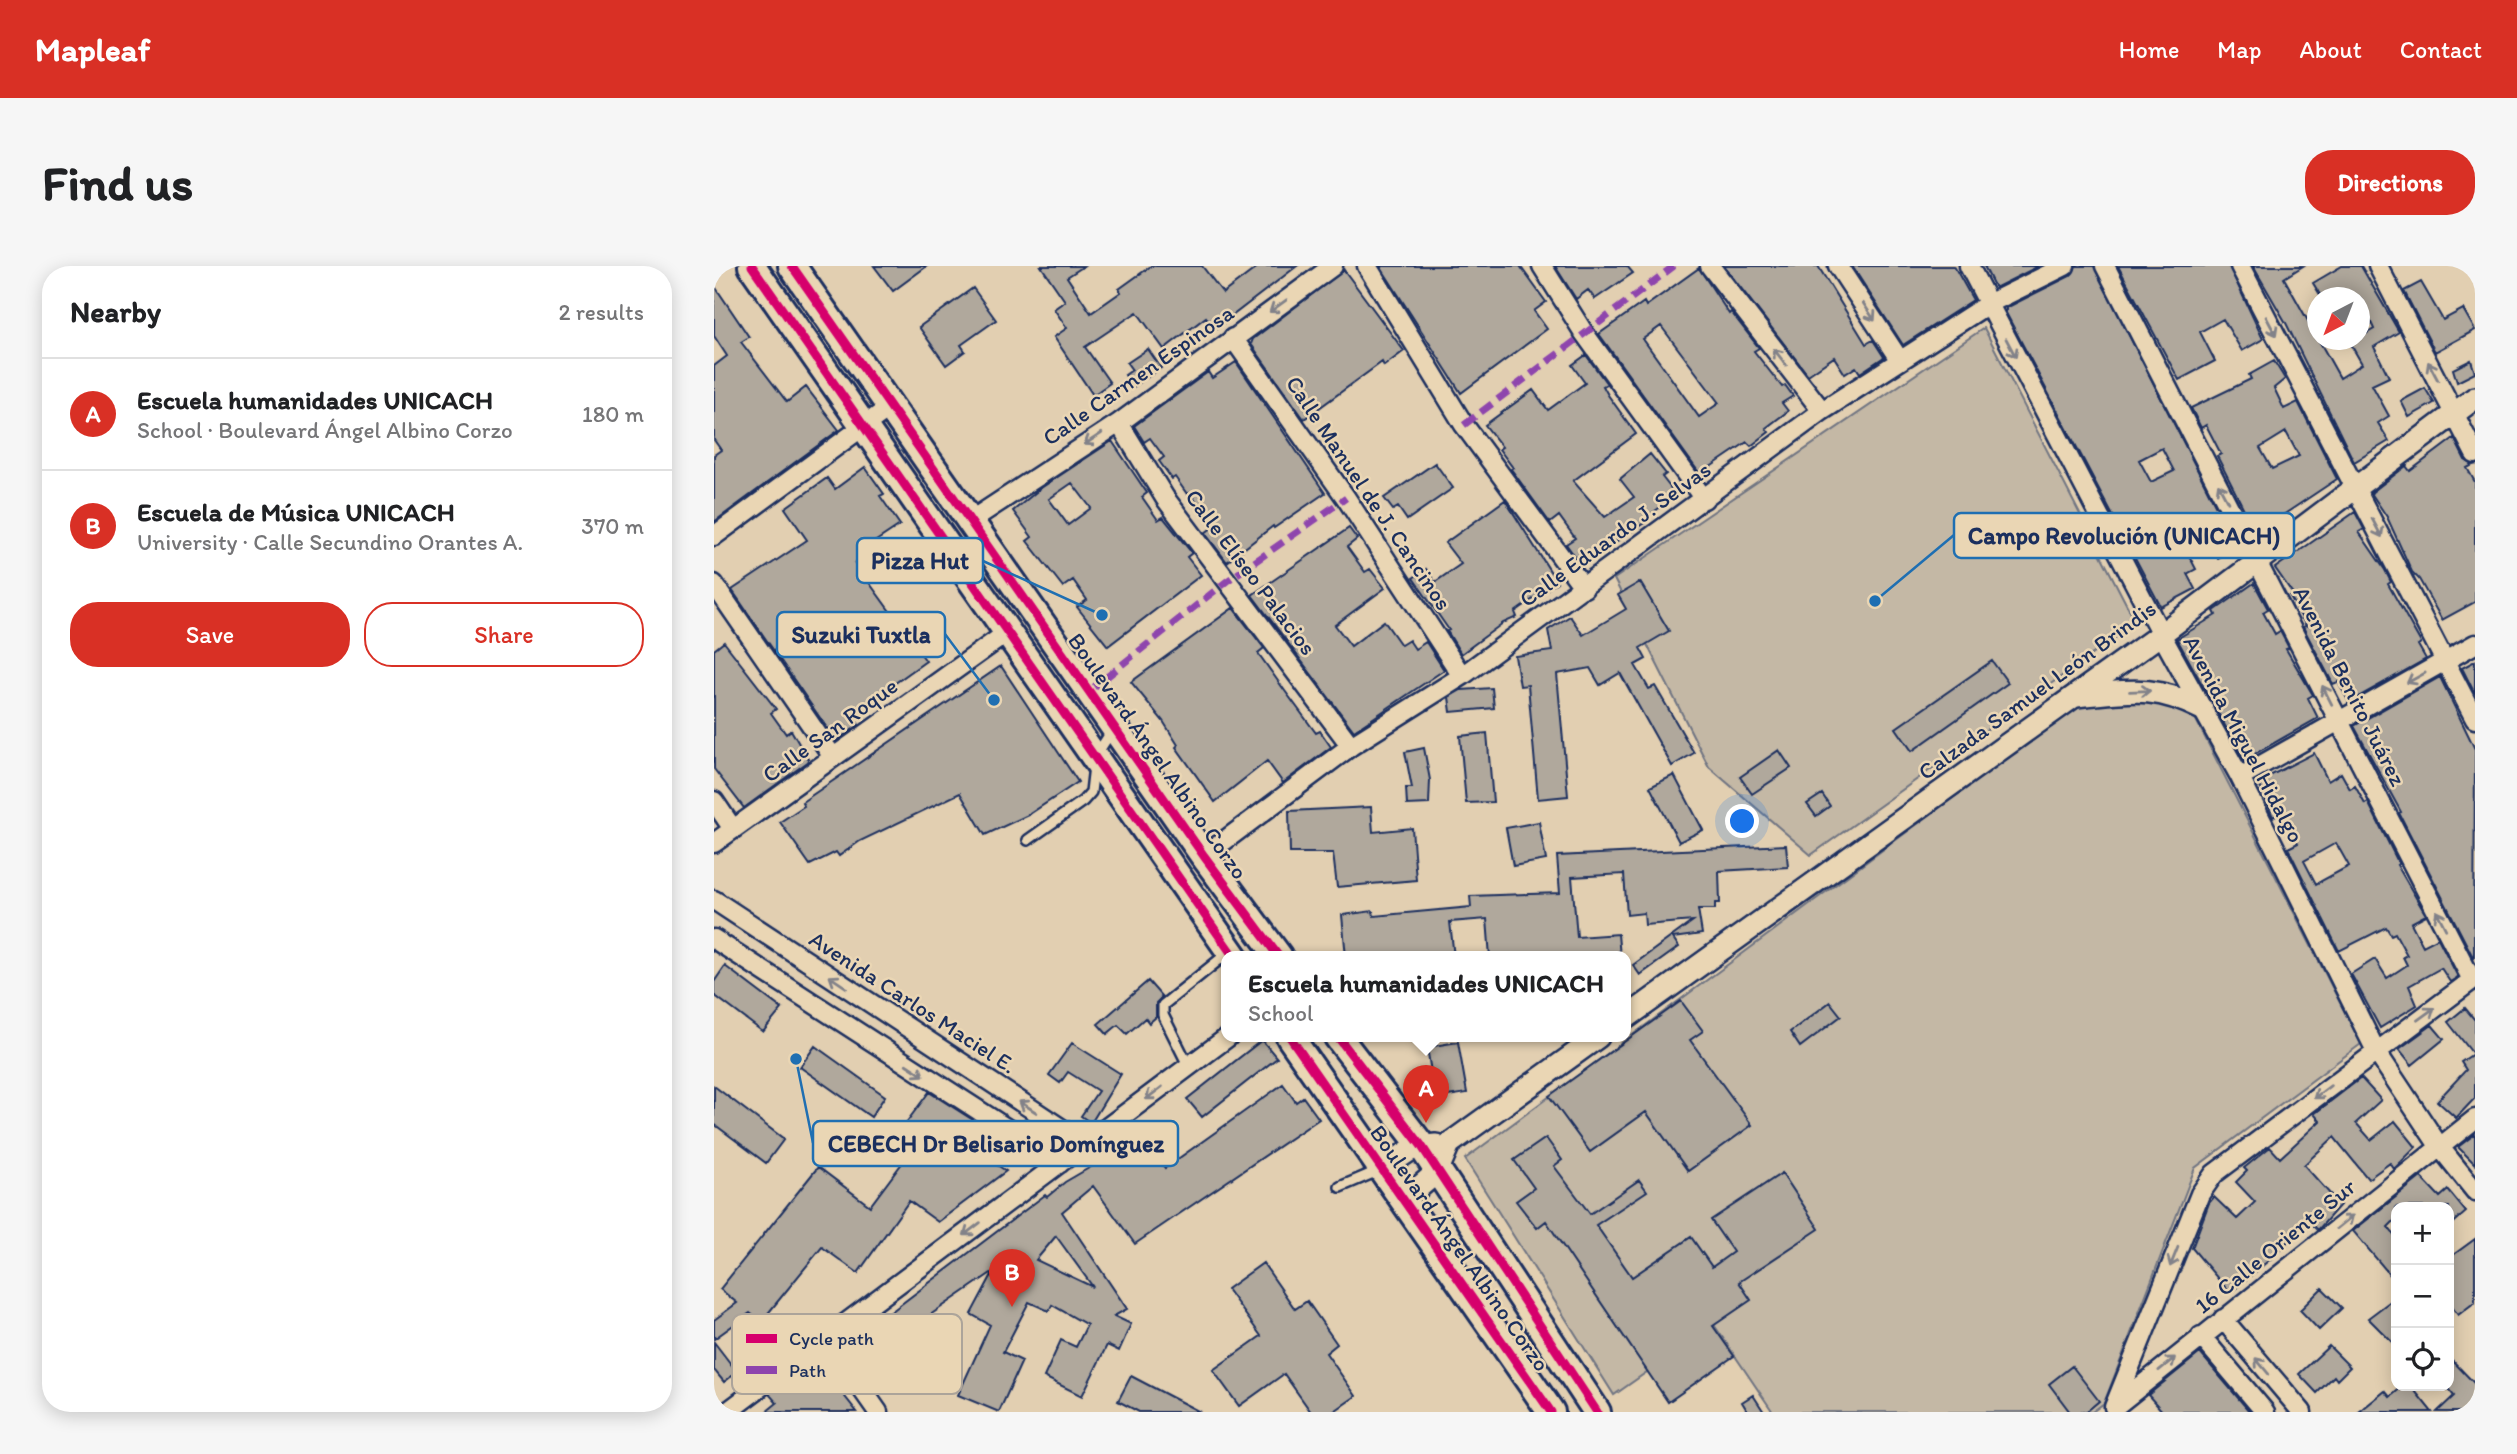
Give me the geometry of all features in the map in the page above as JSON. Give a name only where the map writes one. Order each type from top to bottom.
[{"type":"main road","points":[[752,266],[1230,951]]},
{"type":"main road","name":"Boulevard Ángel Albino Corzo","points":[[792,266],[1204,856],[1275,951]]},
{"type":"main road","name":"Boulevard Ángel Albino Corzo","points":[[1293,1042],[1551,1412]]},
{"type":"main road","name":"Boulevard Ángel Albino Corzo","points":[[1342,1042],[1421,1145],[1597,1412]]},
{"type":"street","name":"Calle Carmen Espinosa","points":[[970,521],[1119,423],[1333,266]]},
{"type":"street","points":[[1367,266],[1464,425],[1584,588]]},
{"type":"street","points":[[1542,266],[1584,333],[1704,499]]},
{"type":"street","points":[[1710,266],[1822,411]]},
{"type":"street","points":[[1838,266],[1899,359]]},
{"type":"street","name":"Avenida Miguel Hidalgo","points":[[1969,266],[2161,634],[2240,777],[2376,1051],[2439,1146],[2475,1191]]},
{"type":"street","name":"Calle Eduardo J. Selvas","points":[[1204,856],[1351,746],[1462,676],[1822,411],[1988,303],[2065,266]]},
{"type":"street","name":"Avenida Benito Juárez","points":[[2105,266],[2474,979]]},
{"type":"street","points":[[2240,266],[2475,719]]},
{"type":"street","points":[[2378,266],[2475,454]]},
{"type":"street","name":"Calle Manuel de J. Cancinos","points":[[1233,338],[1346,498],[1462,676]]},
{"type":"street","name":"Calzada Samuel León Brindis","points":[[1631,1014],[2161,634],[2475,398]]},
{"type":"street","points":[[714,536],[891,406]]},
{"type":"street","name":"Calle Elíseo Palacios","points":[[1119,423],[1165,498],[1351,746]]},
{"type":"street","points":[[714,584],[834,757]]},
{"type":"street","name":"Calle San Roque","points":[[714,843],[1008,632]]},
{"type":"street","points":[[2240,777],[2475,644]]},
{"type":"street","points":[[2075,696],[2150,690],[2174,695],[2202,709]]},
{"type":"street","points":[[714,802],[733,829]]},
{"type":"street","name":"Avenida Carlos Maciel E.","points":[[714,900],[1085,1144]]},
{"type":"street","points":[[714,939],[1060,1163]]},
{"type":"street","points":[[2113,1410],[2200,1194],[2214,1174],[2474,979]]},
{"type":"street","points":[[883,1049],[900,1023]]},
{"type":"street","points":[[858,1314],[1222,1042]]},
{"type":"street","points":[[1404,1200],[1437,1172],[1449,1144],[1591,1042]]},
{"type":"street","name":"16 Calle Oriente Sur","points":[[2113,1410],[2201,1336],[2475,1119]]},
{"type":"street","points":[[1381,1169],[1421,1145],[1449,1144]]},
{"type":"street","points":[[2223,1319],[2302,1412]]},
{"type":"street","points":[[2201,1336],[2265,1412]]},
{"type":"street","points":[[727,1412],[751,1394]]},
{"type":"street","points":[[865,1394],[878,1412]]},
{"type":"lane","points":[[1028,839],[1083,802],[1091,792],[1095,757],[1114,727]]},
{"type":"lane","points":[[1189,1067],[1163,1015],[1163,1005],[1221,962]]},
{"type":"lane","points":[[1340,1187],[1381,1169]]},
{"type":"shaded area","points":[[1984,328],[2136,623],[1811,855],[1709,767],[1614,579]]},
{"type":"shaded area","points":[[2150,698],[2194,716],[2361,1044],[2195,1168],[2104,1403],[2092,1412],[1773,1412],[1714,1325],[1614,1395],[1465,1159],[1623,1042],[1631,1042],[1631,1036],[2081,703]]},
{"type":"building","points":[[874,266],[927,266],[893,291]]},
{"type":"building","points":[[1041,266],[1084,266],[1067,277],[1091,313],[1151,266],[1202,266],[1223,293],[1259,266],[1297,266],[1215,329],[1206,317],[1164,349],[1137,312],[1085,347],[1110,383],[1093,395],[1054,337],[1067,328],[1054,309],[1065,301]]},
{"type":"building","points":[[1380,266],[1520,266],[1546,302],[1534,311],[1547,329],[1461,393]]},
{"type":"building","points":[[1555,266],[1627,266],[1633,273],[1595,299],[1588,290],[1576,299]]},
{"type":"building","points":[[1724,266],[1818,266],[1866,344],[1873,340],[1884,357],[1860,373],[1856,367],[1845,374],[1834,357],[1808,375]]},
{"type":"building","points":[[1852,266],[1954,266],[1973,300],[1903,345]]},
{"type":"building","points":[[1984,266],[2039,266],[1995,288]]},
{"type":"building","points":[[2076,266],[2094,266],[2237,548],[2218,558],[2204,532],[2183,544],[2196,569],[2187,574],[2195,589],[2161,607],[2006,313],[2006,308],[2070,276]],"holes":[[[2162,448],[2174,471],[2151,482],[2139,460]]]},
{"type":"building","points":[[2118,266],[2229,266],[2263,339],[2242,351],[2223,319],[2200,332],[2215,361],[2179,380]]},
{"type":"building","points":[[2253,266],[2303,266],[2284,278],[2307,319],[2307,350],[2324,350],[2340,378],[2362,364],[2354,350],[2370,350],[2370,331],[2374,329],[2370,320],[2370,287],[2315,287],[2313,283],[2342,266],[2361,266],[2399,332],[2374,347],[2389,377],[2372,385],[2389,416],[2378,423],[2389,441],[2354,462],[2286,323]]},
{"type":"building","points":[[1699,268],[1729,314],[1731,312],[1759,348],[1754,351],[1782,387],[1785,385],[1793,396],[1782,403],[1788,411],[1766,428],[1769,432],[1751,446],[1747,442],[1700,474],[1599,334],[1644,302],[1646,306]],"holes":[[[1661,326],[1719,403],[1699,417],[1643,339]]]},
{"type":"building","points":[[1344,270],[1404,351],[1384,366],[1382,362],[1304,419],[1251,344],[1253,339]]},
{"type":"building","points":[[2421,282],[2443,320],[2463,309],[2475,330],[2435,352],[2404,291]]},
{"type":"building","points":[[714,285],[749,337],[741,342],[787,402],[806,387],[839,430],[714,522],[714,455],[721,450],[714,440],[714,366],[727,356],[714,336]]},
{"type":"building","points":[[973,288],[996,320],[961,345],[965,351],[946,365],[919,327]]},
{"type":"building","points":[[1148,349],[1161,368],[1133,387],[1125,375],[1132,370],[1127,363]]},
{"type":"building","points":[[1586,355],[1607,384],[1603,386],[1608,395],[1636,434],[1573,481],[1605,517],[1634,497],[1620,479],[1650,454],[1666,474],[1662,477],[1676,495],[1646,518],[1647,521],[1581,565],[1566,544],[1575,538],[1559,516],[1550,523],[1511,469],[1513,468],[1499,449],[1502,447],[1485,425],[1533,390],[1548,410],[1585,383],[1572,365]]},
{"type":"building","points":[[2471,360],[2475,373],[2457,382],[2453,369]]},
{"type":"building","points":[[2274,361],[2285,379],[2274,388],[2284,409],[2298,402],[2337,479],[2256,533],[2217,456],[2221,454],[2206,425],[2201,428],[2191,408],[2251,379],[2249,375]],"holes":[[[2286,432],[2299,456],[2272,469],[2260,448]]]},
{"type":"building","points":[[1236,362],[1325,493],[1274,528],[1273,526],[1227,562],[1205,533],[1213,527],[1190,493],[1187,494],[1175,477],[1172,479],[1159,461],[1164,457],[1150,438],[1144,442],[1134,426],[1208,372],[1212,378]]},
{"type":"building","points":[[2425,388],[2434,403],[2409,417],[2401,401]]},
{"type":"building","points":[[2454,438],[2465,460],[2473,465],[2467,468],[2475,482],[2475,602],[2442,620],[2419,579],[2412,572],[2387,517],[2371,493],[2406,466],[2410,471]]},
{"type":"building","points":[[1112,441],[1147,493],[1142,497],[1158,520],[1163,517],[1192,553],[1187,557],[1201,575],[1108,646],[1077,607],[1087,600],[1073,580],[1063,587],[1027,541],[1032,537],[1013,511],[1041,488]],"holes":[[[1072,483],[1091,508],[1068,525],[1049,499]]]},
{"type":"building","points":[[1435,463],[1453,488],[1407,520],[1398,507],[1393,510],[1384,498]]},
{"type":"building","points":[[865,467],[884,494],[880,496],[900,525],[870,545],[873,550],[855,563],[926,661],[852,714],[859,725],[836,741],[732,590],[807,540],[785,508],[827,478],[835,489]]},
{"type":"building","points":[[1505,500],[1557,582],[1515,612],[1517,617],[1503,623],[1461,654],[1447,631],[1449,630],[1413,578],[1426,569],[1435,582],[1461,564],[1445,543]]},
{"type":"building","points":[[2355,512],[2364,529],[2359,532],[2385,570],[2391,582],[2388,584],[2421,643],[2418,645],[2426,659],[2349,702],[2338,682],[2333,684],[2303,627],[2306,626],[2290,596],[2293,594],[2275,568]]},
{"type":"building","points":[[1349,528],[1357,539],[1347,547],[1365,572],[1370,569],[1385,588],[1335,625],[1351,646],[1384,621],[1401,645],[1409,640],[1415,649],[1426,642],[1444,670],[1354,731],[1252,595]]},
{"type":"building","points":[[1640,582],[1669,631],[1640,648],[1646,659],[1635,665],[1649,689],[1655,686],[1694,753],[1672,766],[1620,673],[1600,685],[1590,668],[1557,674],[1568,796],[1538,799],[1528,685],[1520,686],[1515,656],[1552,651],[1548,630],[1570,616],[1583,635],[1626,609],[1618,595]]},
{"type":"building","points":[[2254,583],[2268,609],[2263,612],[2275,634],[2280,631],[2289,648],[2286,649],[2313,695],[2308,698],[2318,718],[2244,760],[2177,639],[2216,615],[2214,611]]},
{"type":"building","points":[[1233,608],[1264,648],[1258,653],[1316,733],[1320,731],[1331,747],[1283,783],[1267,761],[1215,802],[1176,747],[1178,745],[1163,721],[1131,682]]},
{"type":"building","points":[[724,642],[776,709],[771,713],[786,734],[791,730],[809,761],[744,808],[714,769],[714,650]]},
{"type":"building","points":[[1992,661],[2008,683],[1912,751],[1896,728]]},
{"type":"building","points":[[2475,661],[2475,694],[2462,668]]},
{"type":"building","points":[[1001,666],[1078,782],[1028,815],[985,835],[960,793],[860,841],[839,856],[836,852],[810,865],[780,822],[804,806],[802,802]]},
{"type":"building","points":[[2440,677],[2475,749],[2474,959],[2399,813],[2401,812],[2354,726]]},
{"type":"building","points":[[1492,688],[1494,708],[1451,712],[1449,697],[1461,690]]},
{"type":"building","points":[[1487,733],[1493,802],[1466,803],[1460,736]]},
{"type":"building","points":[[1424,748],[1430,780],[1429,804],[1407,805],[1406,788],[1412,788],[1405,752]]},
{"type":"building","points":[[1779,750],[1791,768],[1752,794],[1740,777]]},
{"type":"building","points":[[2314,753],[2328,781],[2341,773],[2350,789],[2355,786],[2365,804],[2368,802],[2399,864],[2397,865],[2426,915],[2411,923],[2423,946],[2438,938],[2458,977],[2450,982],[2441,968],[2409,986],[2417,1005],[2380,1028],[2351,974],[2375,959],[2387,978],[2407,965],[2403,957],[2407,955],[2395,933],[2391,935],[2386,927],[2339,951],[2288,848],[2298,843],[2281,812],[2273,817],[2258,782]],"holes":[[[2336,843],[2349,866],[2316,884],[2304,861]]]},
{"type":"building","points":[[1674,775],[1703,830],[1679,842],[1650,787]]},
{"type":"building","points":[[1822,794],[1830,806],[1816,816],[1807,804]]},
{"type":"building","points":[[1371,807],[1373,832],[1412,828],[1416,880],[1337,887],[1333,853],[1290,853],[1289,811]]},
{"type":"building","points":[[1539,822],[1546,860],[1513,866],[1506,828]]},
{"type":"building","points":[[1786,845],[1788,867],[1719,871],[1720,903],[1715,903],[1715,909],[1698,909],[1702,934],[1673,938],[1679,947],[1640,975],[1633,965],[1693,921],[1645,925],[1644,913],[1627,915],[1624,874],[1572,877],[1577,937],[1618,934],[1619,951],[1490,951],[1487,919],[1450,922],[1453,951],[1345,951],[1342,915],[1373,911],[1374,916],[1471,907],[1470,896],[1560,893],[1557,856]]},
{"type":"building","points":[[725,966],[782,1009],[763,1032],[714,995],[714,982]]},
{"type":"building","points":[[1148,981],[1162,997],[1156,1003],[1156,1017],[1149,1023],[1145,1018],[1127,1034],[1118,1025],[1107,1034],[1098,1024]]},
{"type":"building","points":[[1681,1001],[1703,1031],[1690,1040],[1752,1125],[1688,1171],[1646,1112],[1590,1152],[1549,1096],[1624,1042],[1631,1042],[1631,1037]]},
{"type":"building","points":[[1830,1002],[1841,1016],[1800,1047],[1790,1032]]},
{"type":"building","points":[[2465,1008],[2475,1020],[2475,1098],[2456,1118],[2437,1101],[2466,1070],[2461,1062],[2473,1054],[2448,1022]]},
{"type":"building","points":[[2432,1025],[2444,1039],[2412,1065],[2399,1049]]},
{"type":"building","points":[[1259,1042],[1264,1042],[1277,1058],[1202,1117],[1187,1099]]},
{"type":"building","points":[[1458,1042],[1467,1093],[1435,1098],[1427,1047]]},
{"type":"building","points":[[1072,1043],[1121,1074],[1091,1123],[1081,1116],[1098,1091],[1068,1072],[1060,1083],[1049,1075]]},
{"type":"building","points":[[815,1046],[885,1096],[871,1117],[800,1067]]},
{"type":"building","points":[[2361,1078],[2381,1100],[2356,1123],[2371,1140],[2395,1121],[2416,1147],[2394,1169],[2390,1163],[2368,1179],[2334,1137],[2304,1165],[2340,1205],[2318,1230],[2308,1220],[2274,1256],[2230,1293],[2192,1248],[2209,1203],[2214,1197],[2237,1219],[2255,1202],[2236,1182],[2247,1171],[2244,1168],[2270,1147],[2280,1158],[2320,1121],[2314,1114]]},
{"type":"building","points":[[1283,1084],[1296,1102],[1303,1097],[1319,1119],[1135,1244],[1093,1186],[1062,1212],[1127,1309],[1114,1316],[1131,1324],[1119,1351],[1107,1345],[1082,1396],[1044,1377],[1061,1340],[1076,1347],[1087,1325],[1052,1305],[1049,1311],[1029,1302],[1003,1352],[1022,1361],[999,1412],[958,1395],[962,1394],[962,1386],[990,1325],[971,1314],[994,1271],[932,1314],[888,1314],[1045,1195],[1047,1197],[1065,1182],[1113,1154],[1109,1148],[1135,1128],[1165,1168]],"holes":[[[1056,1236],[1093,1287],[1036,1260]]]},
{"type":"building","points":[[714,1086],[784,1139],[766,1163],[714,1124]]},
{"type":"building","points":[[929,1092],[973,1120],[959,1139],[1006,1171],[938,1222],[909,1201],[858,1273],[822,1247],[768,1314],[732,1314],[732,1326],[714,1339],[714,1320],[737,1303],[720,1289],[818,1167],[870,1206],[917,1143],[900,1131]]},
{"type":"building","points":[[2475,1134],[2475,1164],[2458,1147]]},
{"type":"building","points":[[1546,1138],[1562,1160],[1554,1166],[1590,1214],[1639,1180],[1647,1191],[1596,1225],[1632,1277],[1691,1237],[1712,1267],[1733,1252],[1711,1220],[1782,1173],[1819,1229],[1739,1282],[1751,1300],[1713,1326],[1734,1356],[1668,1402],[1546,1221],[1537,1228],[1516,1201],[1534,1188],[1514,1160]]},
{"type":"building","points":[[2421,1177],[2440,1197],[2448,1190],[2466,1212],[2454,1223],[2454,1202],[2391,1202],[2391,1224],[2388,1227],[2391,1231],[2391,1276],[2353,1231]]},
{"type":"building","points":[[2475,1239],[2475,1302],[2458,1315],[2454,1310],[2454,1254]]},
{"type":"building","points":[[1263,1263],[1295,1309],[1307,1301],[1337,1344],[1326,1353],[1356,1396],[1333,1412],[1311,1412],[1284,1374],[1239,1406],[1213,1370],[1261,1336],[1227,1289]]},
{"type":"building","points":[[2322,1288],[2342,1308],[2319,1330],[2300,1310]]},
{"type":"building","points":[[2391,1301],[2391,1341],[2368,1318]]},
{"type":"building","points":[[714,1342],[732,1365],[732,1376],[724,1382],[714,1370]]},
{"type":"building","points":[[2329,1346],[2350,1367],[2337,1380],[2334,1376],[2317,1393],[2299,1374]]},
{"type":"building","points":[[2200,1353],[2250,1412],[2163,1412],[2148,1395]]},
{"type":"building","points":[[2454,1362],[2475,1384],[2475,1412],[2437,1412],[2454,1396],[2450,1391],[2454,1391]]},
{"type":"building","points":[[2072,1366],[2099,1401],[2086,1412],[2070,1412],[2049,1384]]},
{"type":"building","points":[[1131,1376],[1200,1412],[1139,1412],[1118,1401]]},
{"type":"building","points":[[2385,1391],[2390,1397],[2397,1391],[2415,1391],[2432,1412],[2359,1412]]},
{"type":"building","points":[[769,1394],[843,1394],[857,1412],[766,1412],[777,1403]]},
{"type":"building","points":[[1753,1395],[1764,1412],[1748,1412],[1742,1402]]},
{"type":"marked path","points":[[1464,425],[1674,266]]},
{"type":"marked path","points":[[1089,691],[1227,581],[1346,498]]},
{"type":"cycle path","points":[[752,266],[1230,951]]},
{"type":"cycle path","points":[[792,266],[1204,856],[1275,951]]},
{"type":"cycle path","points":[[1293,1042],[1551,1412]]},
{"type":"cycle path","points":[[1342,1042],[1421,1145],[1597,1412]]},
{"type":"place","name":"Campo Revolución (UNICACH)","points":[[1875,601]]},
{"type":"place","name":"Pizza Hut","points":[[1102,615]]},
{"type":"place","name":"Suzuki Tuxtla","points":[[994,700]]},
{"type":"place","name":"CEBECH Dr Belisario Domínguez","points":[[796,1059]]},
{"type":"place","name":"Escuela humanidades UNICACH","points":[[1426,1123]]},
{"type":"place","name":"Escuela de Música UNICACH","points":[[1012,1307]]}]
